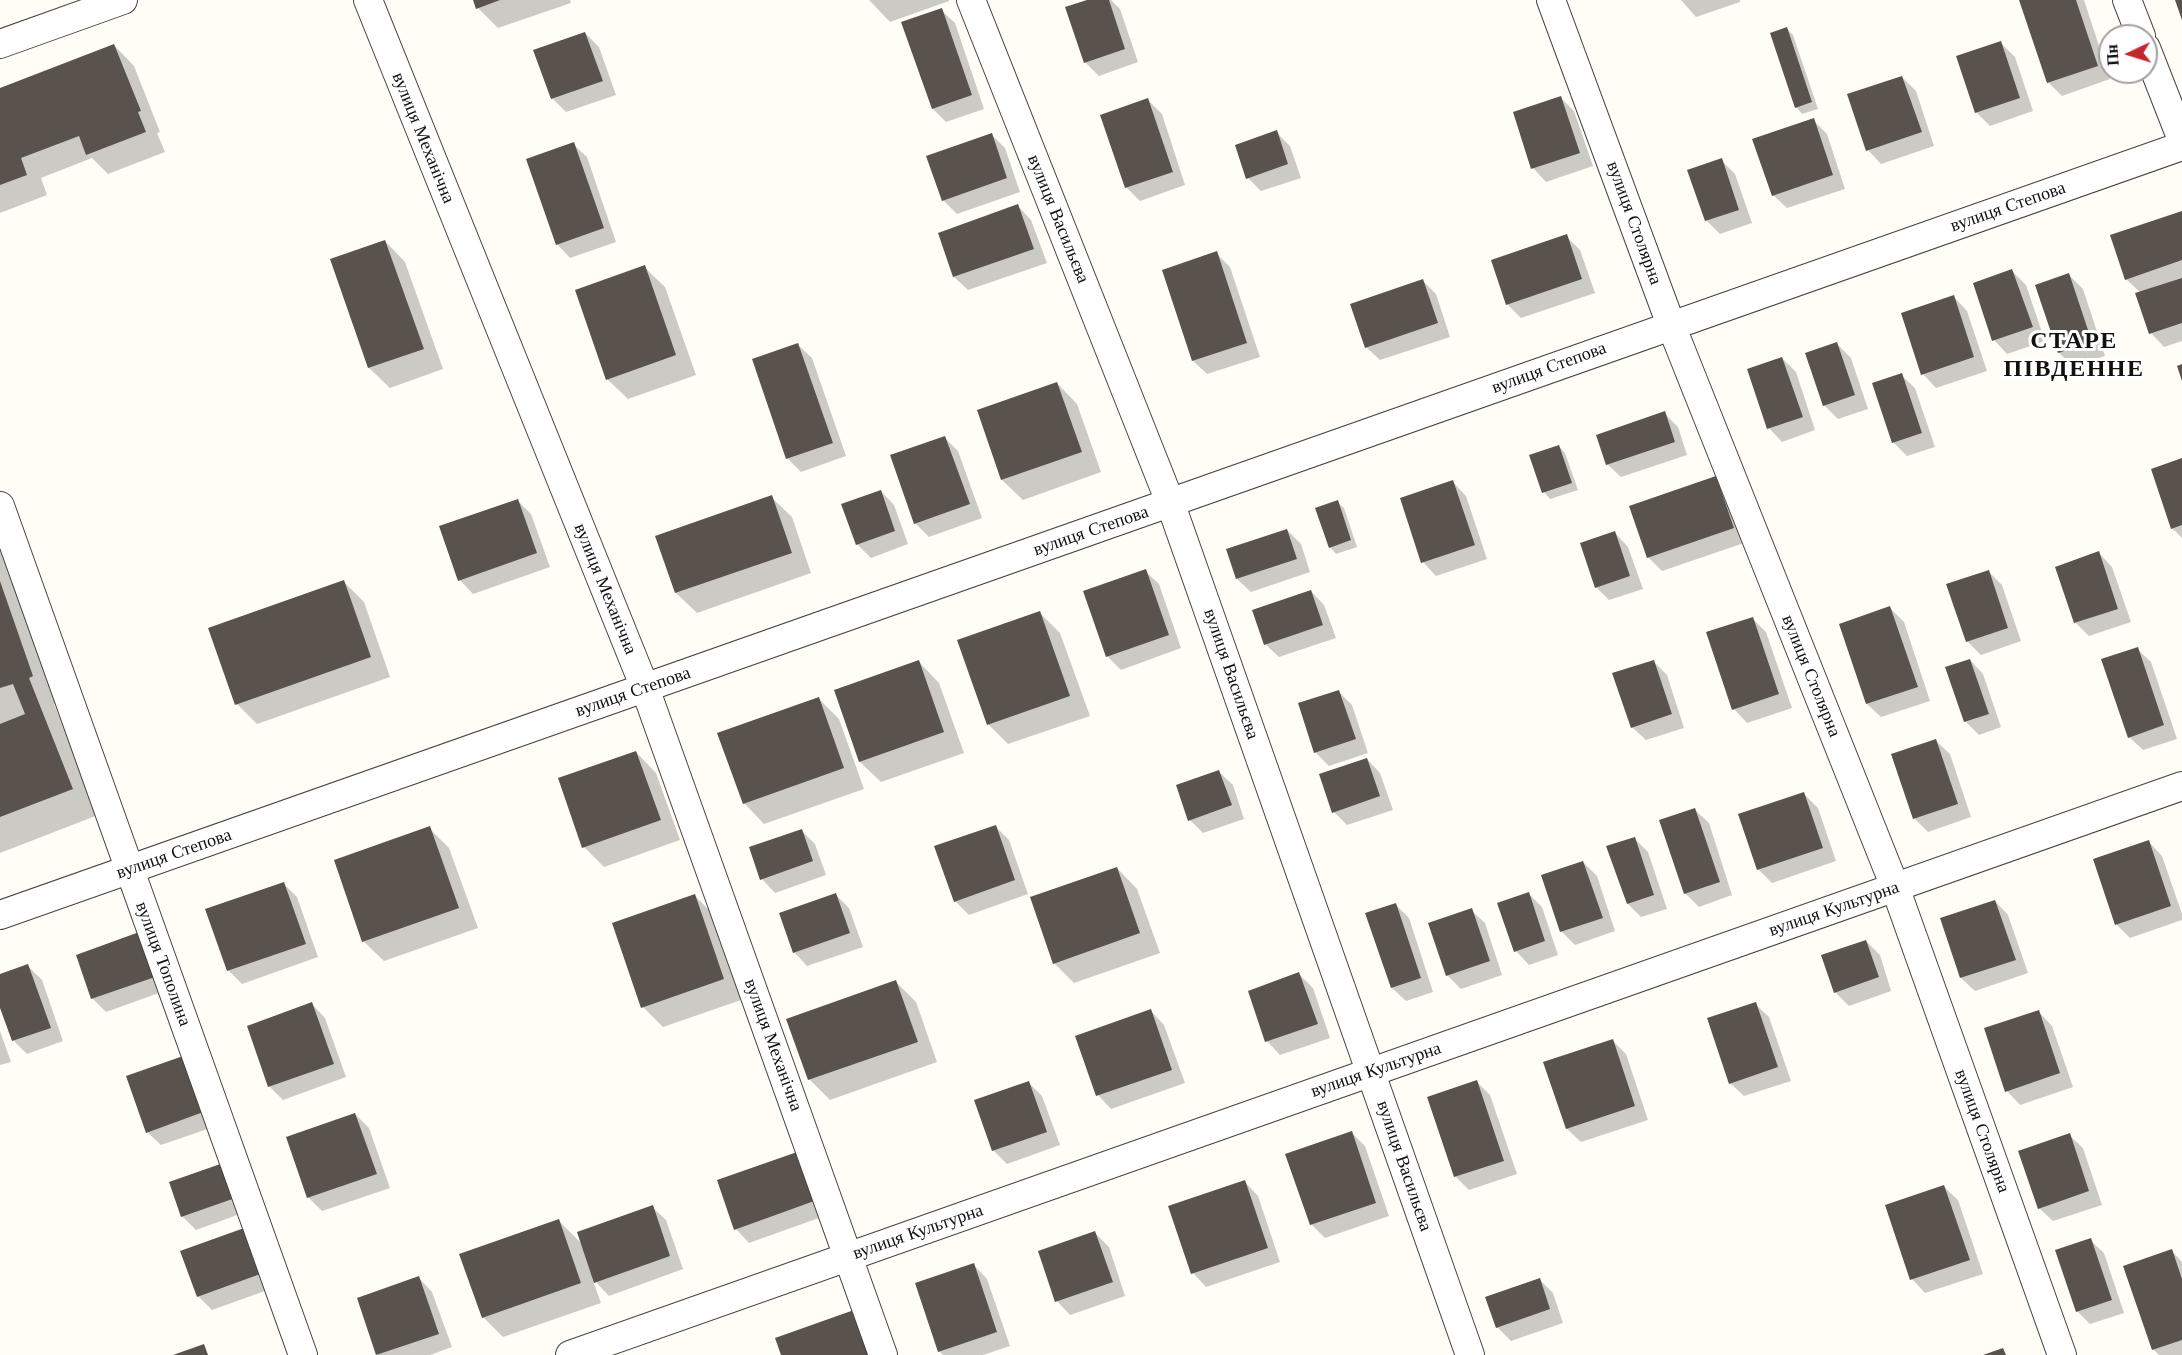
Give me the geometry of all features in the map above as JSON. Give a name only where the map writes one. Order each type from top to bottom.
[{"type":"street","points":[[0,44],[123,0]]},
{"type":"street","name":"вулиця Механічна","points":[[368,0],[645,688],[883,1355]]},
{"type":"street","name":"вулиця Васильєва","points":[[971,0],[1170,502],[1470,1355]]},
{"type":"street","name":"вулиця Столярна","points":[[1551,0],[1671,325],[1895,887],[2062,1355]]},
{"type":"street","points":[[2127,0],[2136,24]]},
{"type":"street","points":[[2158,79],[2182,140]]},
{"type":"street","name":"вулиця Степова","points":[[0,915],[2182,146]]},
{"type":"street","name":"вулиця Тополина","points":[[0,506],[303,1355]]},
{"type":"street","name":"вулиця Культурна","points":[[570,1355],[2182,786]]},
{"type":"building","points":[[473,0],[500,0],[476,9]]},
{"type":"building","points":[[1087,0],[1109,0],[1125,49],[1084,63],[1065,7]]},
{"type":"building","points":[[2019,0],[2076,0],[2098,66],[2047,83]]},
{"type":"building","points":[[2175,0],[2182,0],[2182,20]]},
{"type":"building","points":[[942,8],[972,95],[932,109],[901,22]]},
{"type":"building","points":[[1787,27],[1812,102],[1795,108],[1770,33]]},
{"type":"building","points":[[585,32],[603,81],[551,99],[533,50]]},
{"type":"building","points":[[2001,41],[2020,98],[1975,113],[1956,56]]},
{"type":"building","points":[[114,44],[141,111],[138,112],[146,132],[86,155],[79,136],[21,158],[27,175],[0,185],[0,88]]},
{"type":"building","points":[[1902,76],[1922,132],[1866,151],[1847,94]]},
{"type":"building","points":[[1561,96],[1580,153],[1531,169],[1513,112]]},
{"type":"building","points":[[1148,98],[1173,172],[1125,188],[1100,115]]},
{"type":"building","points":[[1814,118],[1833,175],[1772,196],[1752,139]]},
{"type":"building","points":[[1277,130],[1288,164],[1246,179],[1235,145]]},
{"type":"building","points":[[992,133],[1007,178],[942,201],[926,156]]},
{"type":"building","points":[[574,142],[604,228],[556,245],[526,159]]},
{"type":"building","points":[[1722,158],[1739,210],[1705,221],[1687,170]]},
{"type":"building","points":[[1018,204],[1034,249],[953,277],[938,233]]},
{"type":"building","points":[[2182,211],[2182,260],[2125,280],[2110,235]]},
{"type":"building","points":[[1567,234],[1582,279],[1506,305],[1491,260]]},
{"type":"building","points":[[385,240],[424,349],[368,368],[330,259]]},
{"type":"building","points":[[1217,251],[1247,343],[1192,361],[1162,270]]},
{"type":"building","points":[[645,265],[676,355],[606,380],[575,290]]},
{"type":"building","points":[[2012,269],[2033,327],[1992,341],[1973,283]]},
{"type":"building","points":[[2069,273],[2092,342],[2058,353],[2035,285]]},
{"type":"building","points":[[2182,278],[2182,323],[2149,334],[2135,293]]},
{"type":"building","points":[[1423,279],[1438,323],[1365,348],[1350,304]]},
{"type":"building","points":[[1954,295],[1974,357],[1921,375],[1901,313]]},
{"type":"building","points":[[1837,342],[1855,395],[1823,406],[1805,353]]},
{"type":"building","points":[[798,343],[833,443],[786,459],[752,359]]},
{"type":"building","points":[[1782,357],[1803,417],[1767,429],[1747,369]]},
{"type":"building","points":[[2182,364],[2182,381],[2177,366]]},
{"type":"building","points":[[1902,373],[1922,433],[1892,443],[1872,383]]},
{"type":"building","points":[[1057,382],[1082,452],[1001,480],[977,410]]},
{"type":"building","points":[[1665,411],[1675,442],[1606,465],[1596,435]]},
{"type":"building","points":[[945,436],[970,504],[914,524],[890,455]]},
{"type":"building","points":[[1559,445],[1572,483],[1542,493],[1529,455]]},
{"type":"building","points":[[2182,458],[2182,525],[2171,529],[2151,469]]},
{"type":"building","points":[[1716,476],[1734,528],[1647,558],[1629,506]]},
{"type":"building","points":[[1453,480],[1475,545],[1421,563],[1400,498]]},
{"type":"building","points":[[881,490],[895,531],[856,545],[841,504]]},
{"type":"building","points":[[772,495],[792,553],[675,593],[655,536]]},
{"type":"building","points":[[518,499],[537,553],[458,581],[439,526]]},
{"type":"building","points":[[1338,500],[1351,540],[1329,548],[1315,508]]},
{"type":"building","points":[[1287,529],[1297,559],[1236,579],[1226,549]]},
{"type":"building","points":[[1615,531],[1630,576],[1595,588],[1580,543]]},
{"type":"building","points":[[2099,551],[2118,609],[2074,623],[2055,567]]},
{"type":"building","points":[[1146,569],[1169,635],[1106,657],[1083,591]]},
{"type":"building","points":[[1989,570],[2008,628],[1966,642],[1946,584]]},
{"type":"building","points":[[344,580],[371,657],[235,705],[208,628]]},
{"type":"building","points":[[0,581],[33,676],[29,678],[73,789],[0,817],[0,724],[25,714],[13,684],[0,688]]},
{"type":"building","points":[[1311,590],[1323,625],[1264,645],[1252,610]]},
{"type":"building","points":[[1890,606],[1918,687],[1866,704],[1839,624]]},
{"type":"building","points":[[1040,611],[1070,696],[987,725],[957,640]]},
{"type":"building","points":[[1753,617],[1779,694],[1732,710],[1706,632]]},
{"type":"building","points":[[2138,647],[2164,725],[2128,738],[2101,659]]},
{"type":"building","points":[[1970,659],[1989,714],[1964,722],[1945,667]]},
{"type":"building","points":[[919,660],[944,732],[859,762],[834,690]]},
{"type":"building","points":[[1654,660],[1672,714],[1631,728],[1612,673]]},
{"type":"building","points":[[1339,690],[1356,739],[1314,753],[1298,703]]},
{"type":"building","points":[[819,697],[844,768],[743,804],[717,733]]},
{"type":"building","points":[[1936,739],[1958,804],[1913,819],[1891,754]]},
{"type":"building","points":[[636,751],[661,820],[582,848],[558,778]]},
{"type":"building","points":[[1367,758],[1380,796],[1332,813],[1319,774]]},
{"type":"building","points":[[1219,770],[1232,805],[1188,821],[1176,785]]},
{"type":"building","points":[[1804,792],[1823,848],[1757,870],[1738,814]]},
{"type":"building","points":[[1695,808],[1720,882],[1684,894],[1659,820]]},
{"type":"building","points":[[996,825],[1015,880],[954,902],[934,846]]},
{"type":"building","points":[[430,826],[459,908],[362,942],[334,860]]},
{"type":"building","points":[[802,829],[813,861],[760,880],[749,847]]},
{"type":"building","points":[[1635,837],[1654,895],[1627,904],[1606,846]]},
{"type":"building","points":[[2149,840],[2171,906],[2115,925],[2093,859]]},
{"type":"building","points":[[1583,861],[1603,918],[1560,932],[1541,875]]},
{"type":"building","points":[[1117,867],[1140,933],[1053,964],[1030,897]]},
{"type":"building","points":[[284,882],[306,944],[227,971],[205,909]]},
{"type":"building","points":[[1529,892],[1545,941],[1514,952],[1497,903]]},
{"type":"building","points":[[836,893],[850,933],[793,953],[779,913]]},
{"type":"building","points":[[695,894],[724,979],[641,1008],[612,923]]},
{"type":"building","points":[[1995,900],[2016,960],[1960,978],[1940,918]]},
{"type":"building","points":[[1396,903],[1421,978],[1391,988],[1365,913]]},
{"type":"building","points":[[1472,908],[1490,961],[1446,976],[1428,923]]},
{"type":"building","points":[[142,931],[158,976],[91,999],[76,955]]},
{"type":"building","points":[[1866,940],[1879,977],[1834,993],[1821,955]]},
{"type":"building","points":[[28,964],[51,1028],[12,1041],[0,1008],[0,974]]},
{"type":"building","points":[[1299,972],[1318,1024],[1265,1042],[1248,991]]},
{"type":"building","points":[[896,980],[918,1042],[808,1080],[786,1019]]},
{"type":"building","points":[[312,1002],[334,1064],[268,1087],[247,1026]]},
{"type":"building","points":[[1756,1002],[1778,1067],[1729,1084],[1707,1018]]},
{"type":"building","points":[[1151,1009],[1172,1070],[1096,1096],[1075,1036]]},
{"type":"building","points":[[2039,1010],[2060,1073],[2005,1092],[1984,1028]]},
{"type":"building","points":[[1613,1039],[1635,1106],[1566,1129],[1543,1062]]},
{"type":"building","points":[[186,1055],[206,1111],[146,1133],[126,1076]]},
{"type":"building","points":[[1477,1080],[1504,1161],[1454,1177],[1427,1097]]},
{"type":"building","points":[[1029,1081],[1047,1132],[992,1151],[974,1100]]},
{"type":"building","points":[[355,1113],[377,1174],[307,1198],[286,1137]]},
{"type":"building","points":[[1352,1131],[1376,1203],[1310,1225],[1285,1154]]},
{"type":"building","points":[[2070,1133],[2089,1191],[2038,1209],[2018,1151]]},
{"type":"building","points":[[800,1151],[817,1200],[734,1230],[717,1180]]},
{"type":"building","points":[[226,1162],[238,1197],[181,1217],[169,1182]]},
{"type":"building","points":[[1245,1180],[1268,1248],[1191,1274],[1168,1206]]},
{"type":"building","points":[[1944,1185],[1970,1260],[1910,1280],[1885,1205]]},
{"type":"building","points":[[653,1205],[670,1256],[594,1283],[577,1232]]},
{"type":"building","points":[[559,1219],[581,1283],[482,1318],[459,1254]]},
{"type":"building","points":[[247,1227],[263,1273],[197,1297],[180,1251]]},
{"type":"building","points":[[1095,1231],[1113,1282],[1055,1302],[1038,1251]]},
{"type":"building","points":[[2091,1238],[2112,1300],[2076,1312],[2055,1250]]},
{"type":"building","points":[[2172,1249],[2182,1279],[2182,1340],[2152,1350],[2123,1266]]},
{"type":"building","points":[[974,1263],[997,1332],[938,1352],[915,1283]]},
{"type":"building","points":[[419,1276],[439,1334],[376,1355],[357,1298]]},
{"type":"building","points":[[1540,1278],[1550,1309],[1496,1328],[1485,1297]]},
{"type":"building","points":[[854,1310],[869,1355],[781,1355],[775,1338]]},
{"type":"building","points":[[204,1344],[208,1355],[173,1355]]},
{"type":"building","points":[[2003,1348],[2006,1355],[1983,1355]]},
{"type":"district","name":"СТАРЕ ПІВДЕННЕ","points":[[2074,355]]}]
